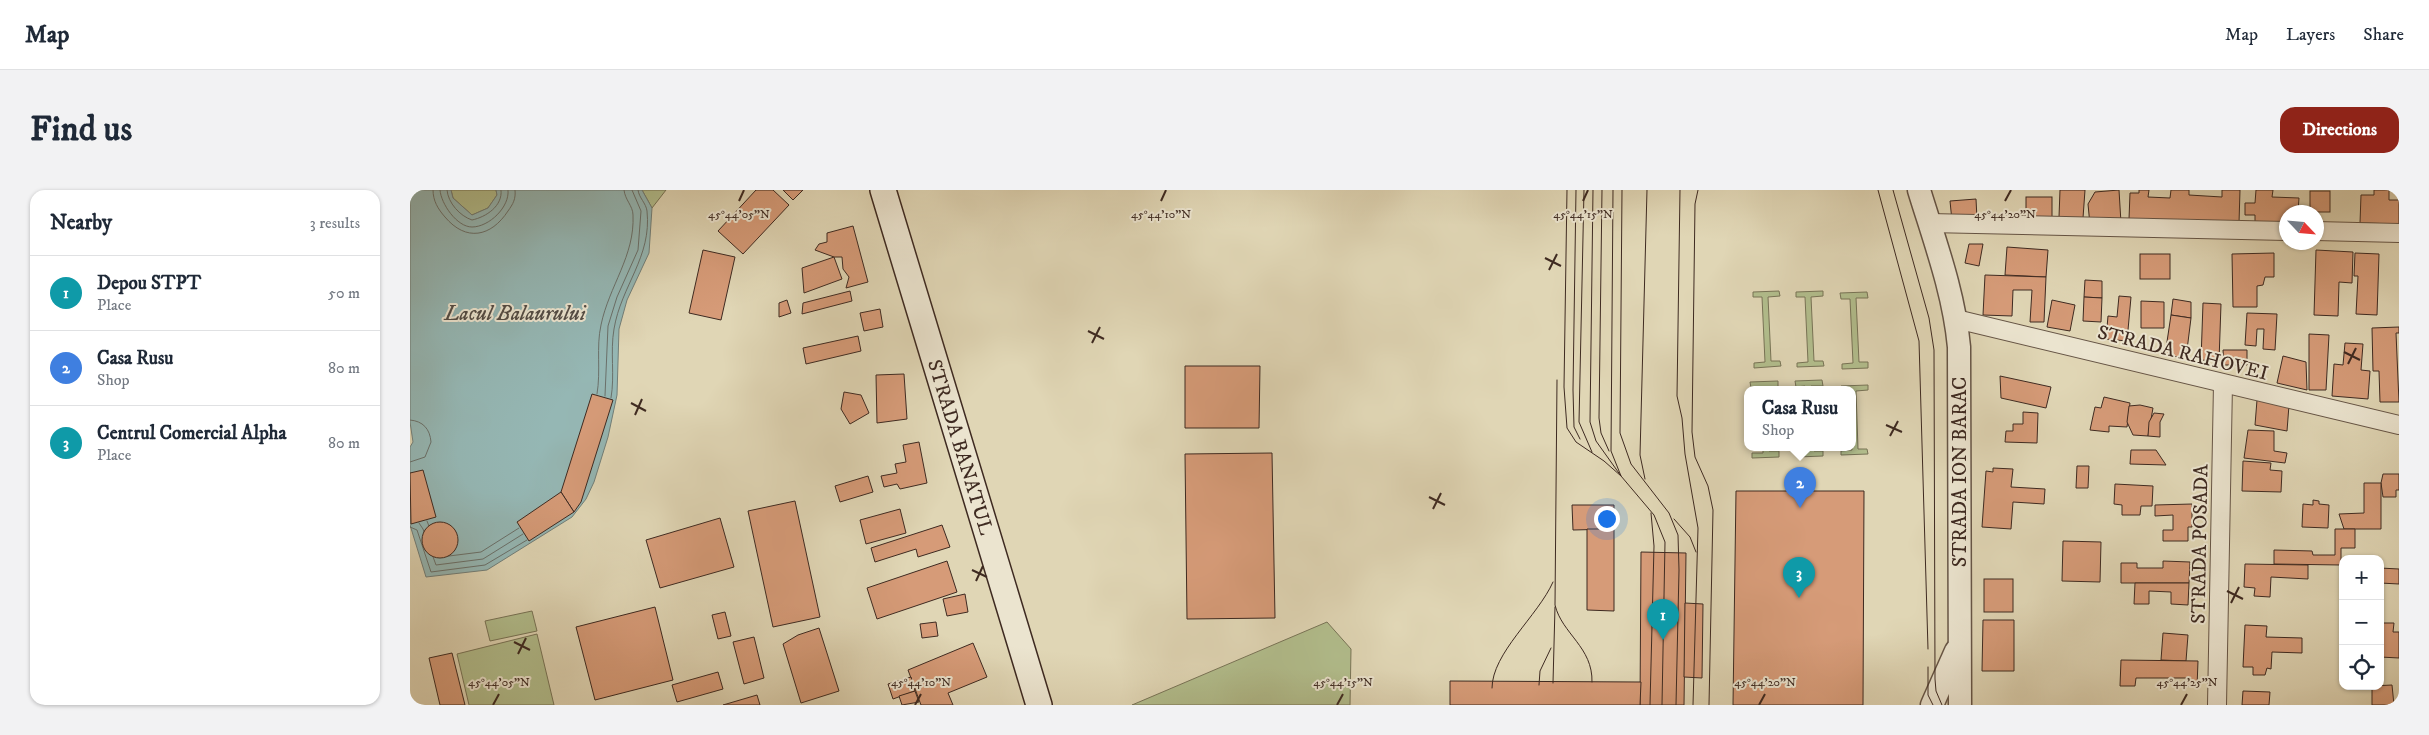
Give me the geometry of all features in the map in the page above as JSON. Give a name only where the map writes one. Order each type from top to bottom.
[{"type":"main road","name":"STRADA BANATUL","points":[[883,190],[1039,705]]},
{"type":"street","name":"STRADA ION BARAC","points":[[1919,190],[1956,318],[1959,347],[1960,705]]},
{"type":"street","points":[[1929,223],[2279,231]]},
{"type":"street","points":[[2324,231],[2399,233]]},
{"type":"street","name":"STRADA RAHOVEI","points":[[1956,318],[2222,384],[2399,425]]},
{"type":"street","name":"STRADA POSADA","points":[[2217,705],[2222,384]]},
{"type":"street","name":"STRADA ION BARAC","points":[[1932,705],[1955,656],[1959,625]]},
{"type":"green space","points":[[451,190],[496,190],[497,195],[488,208],[472,215],[453,198]]},
{"type":"green space","points":[[642,190],[666,190],[652,208]]},
{"type":"green space","points":[[1779,291],[1780,296],[1768,297],[1771,361],[1780,361],[1781,366],[1754,368],[1754,363],[1765,362],[1762,297],[1753,297],[1753,292]]},
{"type":"green space","points":[[1823,291],[1823,296],[1811,297],[1814,361],[1823,361],[1824,366],[1797,367],[1797,363],[1808,362],[1805,297],[1796,297],[1796,292]]},
{"type":"green space","points":[[1867,292],[1868,298],[1856,298],[1859,362],[1868,362],[1868,368],[1842,369],[1842,364],[1853,363],[1850,299],[1841,299],[1840,293]]},
{"type":"green space","points":[[1822,380],[1823,386],[1796,386],[1795,381]]},
{"type":"green space","points":[[1778,381],[1778,386],[1751,386],[1750,382]]},
{"type":"green space","points":[[1868,385],[1868,390],[1856,391],[1856,386],[1841,386]]},
{"type":"green space","points":[[1856,391],[1858,449],[1867,449],[1868,454],[1841,455],[1841,451],[1856,451]]},
{"type":"green space","points":[[1763,451],[1779,451],[1779,457],[1752,458],[1752,453],[1763,453]]},
{"type":"green space","points":[[1823,451],[1823,456],[1797,457],[1797,453]]},
{"type":"green space","points":[[532,611],[537,631],[490,641],[485,621]]},
{"type":"green space","points":[[1327,622],[1351,649],[1350,705],[1132,705]]},
{"type":"green space","points":[[537,634],[554,705],[469,705],[457,654]]},
{"type":"water","name":"Lacul Balaurului","points":[[410,190],[451,190],[453,198],[472,215],[488,208],[497,195],[496,190],[642,190],[652,208],[649,253],[627,300],[619,329],[617,395],[608,437],[594,482],[586,499],[572,517],[487,570],[426,577],[410,525],[410,447],[413,442],[410,422]]},
{"type":"building","points":[[756,190],[773,190],[789,205],[743,254],[718,231]]},
{"type":"building","points":[[783,190],[803,190],[793,200]]},
{"type":"building","points":[[2060,190],[2085,190],[2083,218],[2059,217]]},
{"type":"building","points":[[2119,190],[2121,223],[2090,225],[2088,204],[2095,192]]},
{"type":"building","points":[[2139,190],[2149,190],[2148,197],[2170,198],[2171,190],[2189,190],[2189,195],[2222,197],[2222,190],[2240,190],[2239,223],[2129,219],[2130,193],[2139,193]]},
{"type":"building","points":[[2256,190],[2273,190],[2272,197],[2299,198],[2298,205],[2279,205],[2279,223],[2255,222],[2255,215],[2245,215],[2245,203],[2255,203]]},
{"type":"building","points":[[2374,190],[2389,190],[2389,200],[2399,200],[2399,224],[2360,223],[2361,195],[2374,195]]},
{"type":"building","points":[[2310,191],[2330,191],[2330,212],[2324,212],[2324,205],[2310,205]]},
{"type":"building","points":[[2026,197],[2052,197],[2052,218],[2026,218]]},
{"type":"building","points":[[1976,199],[1977,219],[1952,221],[1950,201]]},
{"type":"building","points":[[853,226],[868,282],[846,288],[849,277],[843,269],[842,257],[834,257],[815,250],[819,244],[827,242],[827,233]]},
{"type":"building","points":[[1969,244],[1983,244],[1979,266],[1965,263]]},
{"type":"building","points":[[2007,247],[2048,250],[2046,277],[2005,275]]},
{"type":"building","points":[[703,250],[735,257],[721,320],[689,313]]},
{"type":"building","points":[[2316,250],[2353,252],[2352,283],[2339,282],[2338,316],[2314,315]]},
{"type":"building","points":[[2274,253],[2274,277],[2265,277],[2263,285],[2257,286],[2257,307],[2233,307],[2232,254]]},
{"type":"building","points":[[2355,253],[2379,254],[2377,315],[2356,314],[2358,276],[2354,276]]},
{"type":"building","points":[[2140,254],[2170,254],[2170,279],[2140,279]]},
{"type":"building","points":[[834,257],[842,279],[804,293],[802,268]]},
{"type":"building","points":[[1985,275],[2046,277],[2044,322],[2030,322],[2032,290],[2013,290],[2012,316],[1983,315]]},
{"type":"building","points":[[2085,280],[2102,281],[2102,298],[2084,297]]},
{"type":"building","points":[[850,291],[852,301],[802,314],[803,303]]},
{"type":"building","points":[[2119,296],[2131,297],[2127,341],[2106,339],[2108,316],[2117,317]]},
{"type":"building","points":[[2084,297],[2102,298],[2101,322],[2083,321]]},
{"type":"building","points":[[2173,299],[2191,302],[2191,318],[2171,315]]},
{"type":"building","points":[[787,300],[791,313],[779,317],[779,303]]},
{"type":"building","points":[[2052,300],[2075,305],[2070,331],[2047,327]]},
{"type":"building","points":[[2141,301],[2164,302],[2164,328],[2141,328]]},
{"type":"building","points":[[2203,303],[2221,304],[2219,361],[2201,360]]},
{"type":"building","points":[[880,309],[883,327],[864,331],[860,313]]},
{"type":"building","points":[[2247,313],[2277,314],[2275,350],[2263,349],[2264,329],[2257,329],[2256,346],[2245,345]]},
{"type":"building","points":[[2171,315],[2191,318],[2186,358],[2165,355]]},
{"type":"building","points":[[2399,327],[2399,333],[2396,333],[2399,402],[2380,402],[2379,371],[2373,371],[2372,328]]},
{"type":"building","points":[[2309,334],[2329,335],[2326,390],[2309,390]]},
{"type":"building","points":[[858,336],[861,351],[806,364],[803,348]]},
{"type":"building","points":[[2345,343],[2363,344],[2361,370],[2370,371],[2368,399],[2332,396],[2334,364],[2343,365]]},
{"type":"building","points":[[2223,350],[2247,350],[2247,365],[2224,365]]},
{"type":"building","points":[[2283,356],[2306,362],[2307,390],[2277,383]]},
{"type":"building","points":[[1185,366],[1260,366],[1259,428],[1185,428]]},
{"type":"building","points":[[904,374],[907,419],[877,423],[876,375]]},
{"type":"building","points":[[2000,376],[2051,387],[2046,408],[2001,398]]},
{"type":"building","points":[[844,392],[861,395],[869,413],[850,424],[841,409]]},
{"type":"building","points":[[592,394],[613,400],[581,502],[574,512],[561,492]]},
{"type":"building","points":[[2104,397],[2130,403],[2127,427],[2109,426],[2109,432],[2090,430],[2095,407],[2101,408]]},
{"type":"building","points":[[2257,400],[2289,405],[2287,431],[2255,425]]},
{"type":"building","points":[[2140,405],[2153,408],[2148,436],[2133,435],[2127,422],[2129,406]]},
{"type":"building","points":[[2023,412],[2038,413],[2037,443],[2005,442],[2006,431],[2013,431],[2013,424],[2023,424]]},
{"type":"building","points":[[2154,413],[2164,414],[2160,422],[2160,437],[2148,436],[2149,422]]},
{"type":"building","points":[[2248,430],[2274,431],[2274,451],[2287,453],[2285,463],[2244,458]]},
{"type":"building","points":[[919,442],[927,483],[900,489],[897,484],[884,487],[881,476],[897,473],[895,464],[906,462],[903,445]]},
{"type":"building","points":[[2131,450],[2156,450],[2166,465],[2130,464]]},
{"type":"building","points":[[1272,453],[1275,618],[1187,619],[1185,454]]},
{"type":"building","points":[[2243,461],[2271,463],[2270,470],[2282,471],[2281,492],[2242,491]]},
{"type":"building","points":[[2077,466],[2089,466],[2088,488],[2076,488]]},
{"type":"building","points":[[1993,468],[2013,469],[2011,487],[2045,489],[2044,504],[2013,502],[2011,529],[1982,527],[1986,471],[1993,472]]},
{"type":"building","points":[[423,470],[436,517],[411,524],[410,473]]},
{"type":"building","points":[[2383,474],[2399,474],[2399,490],[2396,490],[2396,497],[2383,497],[2381,483]]},
{"type":"building","points":[[868,476],[873,492],[840,502],[835,486]]},
{"type":"building","points":[[2364,483],[2381,483],[2381,529],[2344,529],[2339,514],[2364,513]]},
{"type":"building","points":[[2115,484],[2153,486],[2152,506],[2141,506],[2140,515],[2122,515],[2122,505],[2114,504]]},
{"type":"building","points":[[1736,491],[1864,491],[1863,705],[1733,705]]},
{"type":"building","points":[[561,492],[574,512],[529,541],[517,522]]},
{"type":"building","points":[[2313,500],[2319,501],[2319,504],[2329,505],[2328,528],[2302,527],[2303,504],[2313,505]]},
{"type":"building","points":[[795,501],[820,617],[773,627],[748,511]]},
{"type":"building","points":[[2192,504],[2192,527],[2188,527],[2188,541],[2163,541],[2163,530],[2173,530],[2173,515],[2155,516],[2155,505]]},
{"type":"building","points":[[1572,505],[1614,505],[1614,529],[1573,530]]},
{"type":"building","points":[[900,509],[906,533],[866,544],[860,520]]},
{"type":"building","points":[[720,518],[734,567],[660,588],[646,540]]},
{"type":"building","points":[[440,522],[447,523],[453,527],[457,533],[457,547],[453,553],[447,557],[440,558],[433,557],[427,553],[423,547],[422,540],[423,533],[427,527],[433,523]]},
{"type":"building","points":[[942,525],[950,547],[918,557],[916,549],[875,562],[871,548]]},
{"type":"building","points":[[1587,529],[1614,529],[1614,611],[1587,610]]},
{"type":"building","points":[[2335,529],[2355,529],[2355,548],[2341,548],[2339,565],[2274,564],[2274,550],[2312,551],[2313,555],[2335,555]]},
{"type":"building","points":[[2063,541],[2101,542],[2100,582],[2062,581]]},
{"type":"building","points":[[1641,552],[1686,553],[1684,705],[1640,705]]},
{"type":"building","points":[[947,561],[957,592],[877,619],[867,588]]},
{"type":"building","points":[[2163,561],[2190,562],[2189,583],[2121,583],[2121,563],[2137,563],[2137,568],[2163,568]]},
{"type":"building","points":[[2245,564],[2308,565],[2308,579],[2271,577],[2270,597],[2254,596],[2255,588],[2244,587]]},
{"type":"building","points":[[2384,568],[2399,569],[2399,584],[2384,583]]},
{"type":"building","points":[[1984,579],[2013,579],[2013,612],[1984,612]]},
{"type":"building","points":[[2135,583],[2189,583],[2188,605],[2171,604],[2171,592],[2149,591],[2149,604],[2134,604]]},
{"type":"building","points":[[965,594],[968,612],[947,616],[943,599]]},
{"type":"building","points":[[1685,603],[1703,604],[1702,678],[1684,677]]},
{"type":"building","points":[[655,607],[673,680],[595,700],[576,627]]},
{"type":"building","points":[[725,612],[731,636],[718,639],[712,615]]},
{"type":"building","points":[[1983,620],[2014,620],[2014,671],[1982,671]]},
{"type":"building","points":[[936,622],[938,636],[922,638],[920,624]]},
{"type":"building","points":[[2384,623],[2394,623],[2393,632],[2399,632],[2399,658],[2384,657]]},
{"type":"building","points":[[2245,625],[2267,626],[2266,637],[2302,638],[2302,653],[2272,652],[2271,669],[2267,668],[2265,675],[2253,675],[2253,667],[2243,667]]},
{"type":"building","points":[[819,628],[839,691],[801,703],[783,644],[798,635]]},
{"type":"building","points":[[2163,633],[2188,635],[2186,661],[2161,660]]},
{"type":"building","points":[[754,637],[764,678],[744,684],[733,642]]},
{"type":"building","points":[[973,643],[987,677],[948,693],[953,705],[921,705],[908,670]]},
{"type":"building","points":[[452,653],[465,705],[440,705],[429,658]]},
{"type":"building","points":[[2121,660],[2198,661],[2197,687],[2186,686],[2187,678],[2136,678],[2135,686],[2120,686]]},
{"type":"building","points":[[718,672],[723,689],[677,702],[672,685]]},
{"type":"building","points":[[911,677],[915,691],[893,699],[888,684]]},
{"type":"building","points":[[1450,681],[1641,682],[1640,705],[1450,705]]},
{"type":"building","points":[[2384,685],[2392,685],[2394,705],[2372,705],[2372,690],[2384,690]]},
{"type":"building","points":[[915,691],[919,702],[902,705],[899,696]]},
{"type":"building","points":[[2243,691],[2270,692],[2269,705],[2242,705]]},
{"type":"building","points":[[757,695],[760,705],[723,705]]},
{"type":"tram line","points":[[1567,190],[1564,387],[1567,428],[1576,442],[1604,461],[1621,476],[1596,441],[1590,422],[1593,190]]},
{"type":"tram line","points":[[1576,190],[1573,390],[1574,427],[1580,439]]},
{"type":"tram line","points":[[1584,190],[1579,422],[1592,452]]},
{"type":"tram line","points":[[1602,190],[1599,418],[1601,433],[1609,451]]},
{"type":"tram line","points":[[1613,190],[1611,451],[1621,476],[1654,515],[1665,542],[1662,705]]},
{"type":"tram line","points":[[1622,190],[1620,433],[1631,464],[1669,513],[1678,535],[1676,705]]},
{"type":"tram line","points":[[1645,479],[1640,455],[1647,190]]},
{"type":"tram line","points":[[1680,190],[1677,396],[1698,528],[1693,705]]},
{"type":"tram line","points":[[1698,190],[1695,204],[1692,432],[1695,457],[1708,486],[1713,510],[1709,705]]},
{"type":"tram line","points":[[1878,190],[1919,341],[1928,649]]},
{"type":"tram line","points":[[1893,190],[1929,318],[1934,350],[1935,679],[1936,691],[1942,705]]},
{"type":"tram line","points":[[1557,380],[1555,605],[1564,624],[1588,659],[1592,682]]},
{"type":"tram line","points":[[1650,705],[1654,546],[1651,513]]},
{"type":"tram line","points":[[1674,519],[1690,537],[1696,552]]},
{"type":"tram line","points":[[1492,688],[1499,661],[1546,595],[1553,582]]},
{"type":"tram line","points":[[1553,683],[1555,607]]},
{"type":"tram line","points":[[1539,685],[1540,671],[1551,648]]},
{"type":"tram line","points":[[1928,667],[1928,695],[1933,705]]},
{"type":"place","name":"Casa Rusu","points":[[1800,508]]},
{"type":"place","name":"Centrul Comercial Alpha","points":[[1799,598]]},
{"type":"place","name":"Depou STPT","points":[[1663,640]]}]
